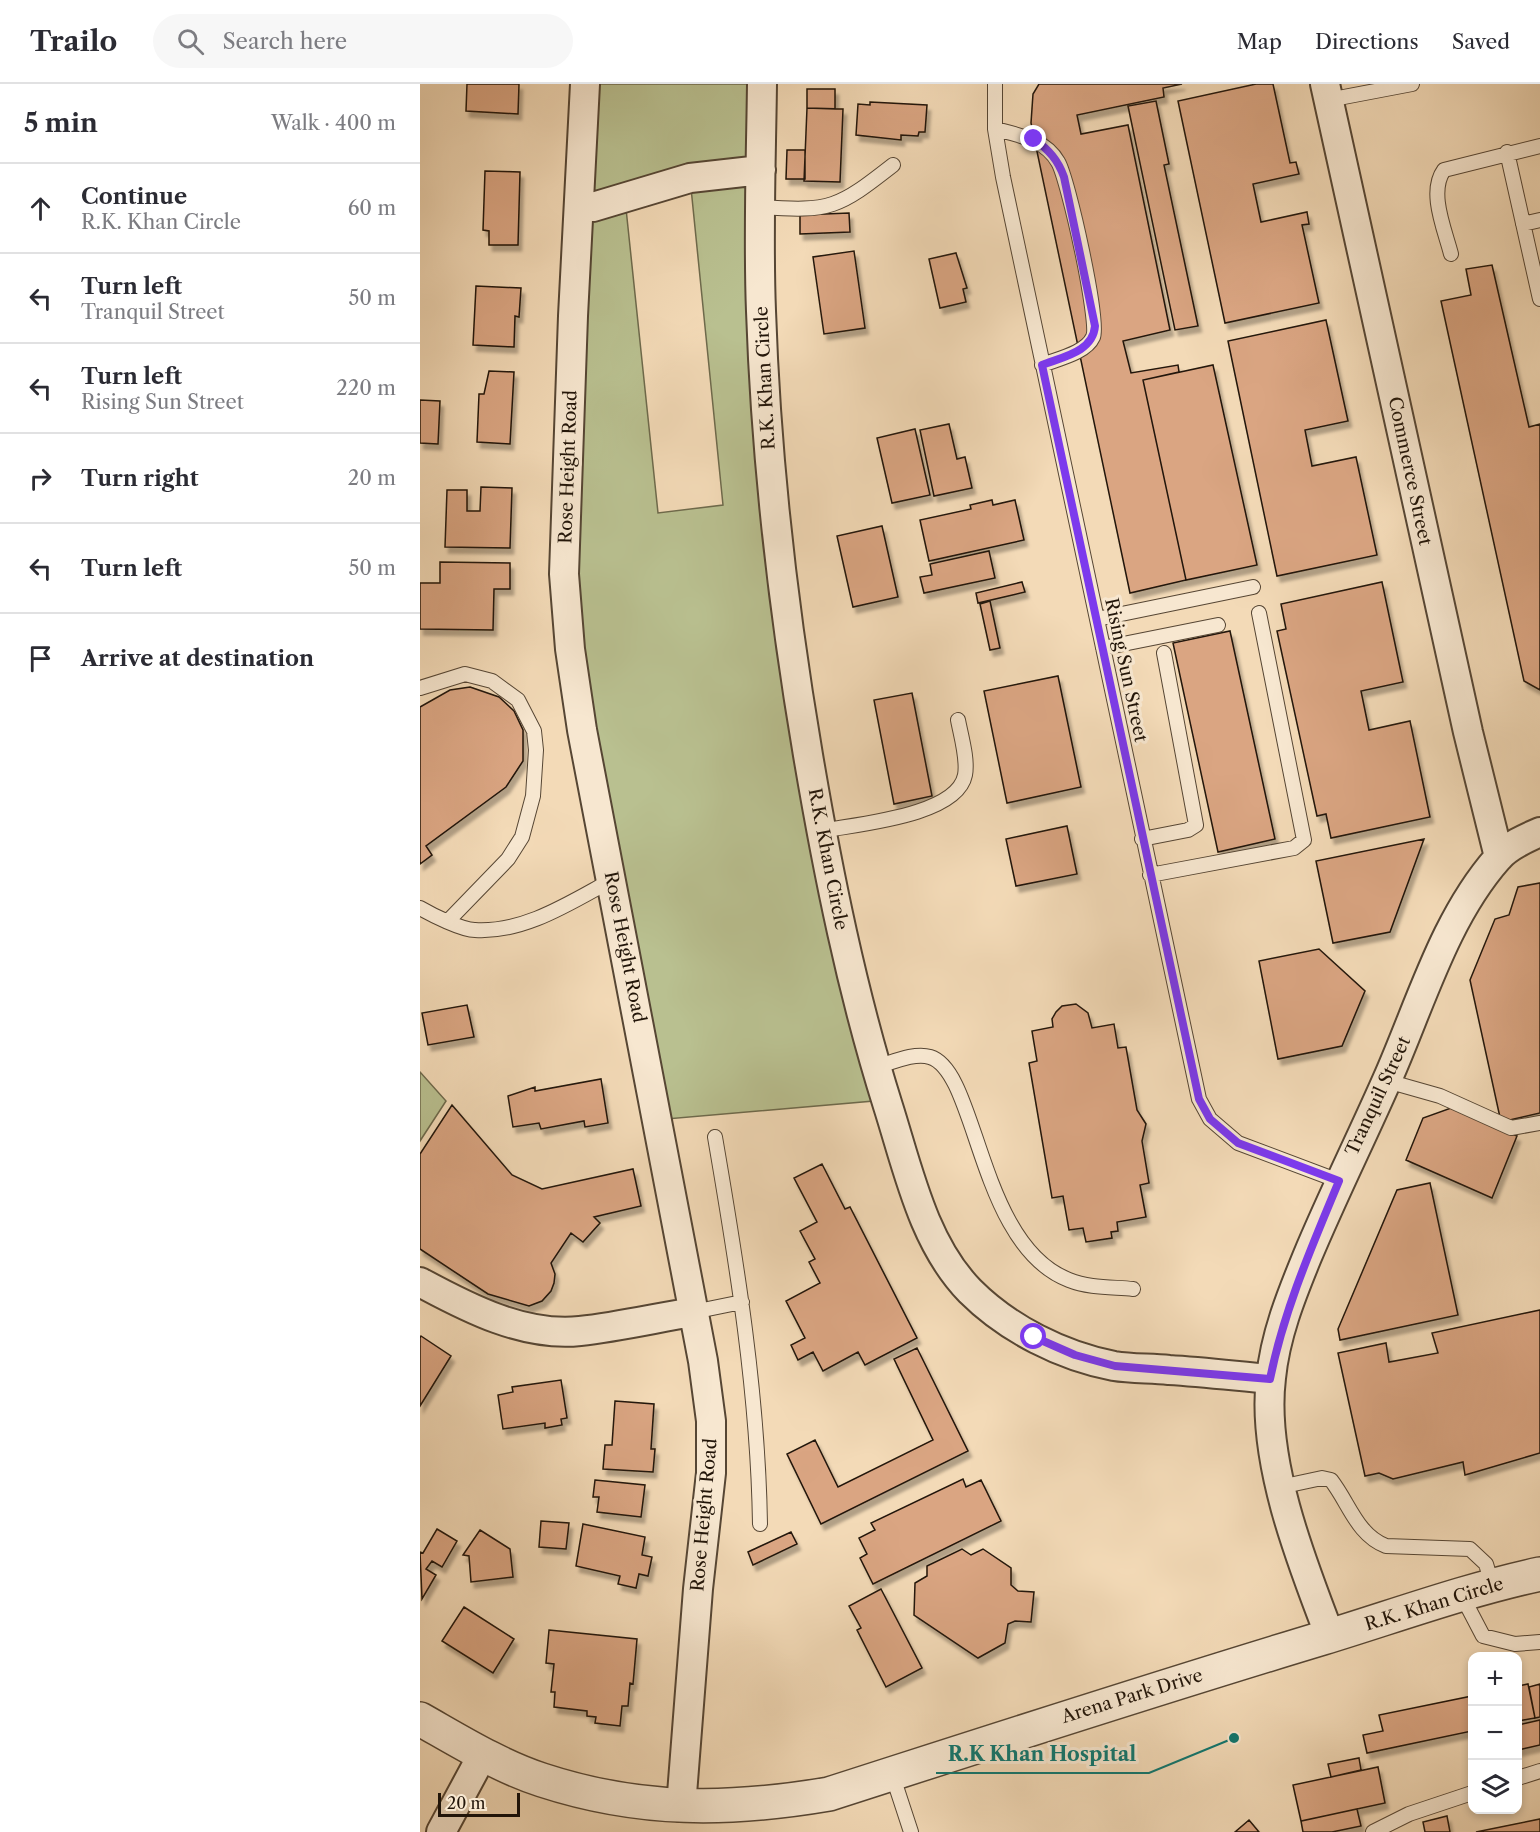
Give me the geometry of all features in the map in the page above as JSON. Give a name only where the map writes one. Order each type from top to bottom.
[{"type":"street","name":"Rose Height Road","points":[[585,84],[564,574],[570,650],[582,730],[693,1311],[711,1421],[711,1473],[698,1588],[681,1807]]},
{"type":"street","name":"R.K. Khan Circle","points":[[762,84],[761,310],[779,560],[794,669],[821,831],[876,1066],[924,1216],[945,1261],[970,1291],[1002,1318],[1044,1342],[1075,1355],[1115,1366],[1270,1379]]},
{"type":"street","name":"Commerce Street","points":[[1327,92],[1468,732],[1499,856]]},
{"type":"street","points":[[579,206],[593,207],[690,178],[761,170]]},
{"type":"street","name":"Tranquil Street","points":[[1330,1636],[1280,1487],[1272,1434],[1270,1379],[1279,1337],[1293,1291],[1339,1181],[1386,1081],[1450,933],[1471,896],[1499,856],[1526,838],[1540,832]]},
{"type":"street","points":[[420,1282],[463,1305],[500,1320],[541,1329],[578,1331],[693,1311]]},
{"type":"street","name":"R.K. Khan Circle","points":[[1330,1636],[1460,1593],[1540,1574]]},
{"type":"street","name":"Arena Park Drive","points":[[420,1719],[483,1754],[541,1779],[612,1798],[681,1807],[783,1802],[830,1794],[1104,1704],[1330,1636]]},
{"type":"street","points":[[441,1832],[483,1754]]},
{"type":"lane","name":"Rising Sun Street","points":[[995,84],[995,129],[1042,365],[1199,1099],[1210,1119],[1238,1143],[1339,1181]]},
{"type":"lane","points":[[1327,92],[1412,84]]},
{"type":"lane","points":[[995,129],[1034,139],[1048,149],[1058,162],[1072,211],[1090,294],[1095,326],[1094,335],[1089,343],[1042,365]]},
{"type":"lane","points":[[1451,254],[1438,196],[1437,184],[1441,175],[1451,167],[1540,146]]},
{"type":"lane","points":[[1507,152],[1540,297]]},
{"type":"lane","points":[[761,207],[819,209],[837,204],[856,194],[892,165]]},
{"type":"lane","points":[[1523,224],[1540,220]]},
{"type":"lane","points":[[1097,619],[1253,587]]},
{"type":"lane","points":[[1150,875],[1294,848],[1304,840],[1259,613]]},
{"type":"lane","points":[[1103,648],[1218,625]]},
{"type":"lane","points":[[1142,839],[1188,830],[1196,825],[1164,652]]},
{"type":"lane","points":[[420,688],[452,676],[465,674],[492,681],[518,700],[534,731],[536,750],[533,796],[522,837],[508,859],[448,921]]},
{"type":"lane","points":[[821,831],[925,810],[951,798],[966,773],[958,720]]},
{"type":"lane","points":[[420,908],[473,931],[521,924],[546,915],[612,880]]},
{"type":"lane","points":[[876,1066],[918,1056],[930,1057],[940,1063],[962,1100],[1001,1209],[1021,1242],[1035,1257],[1068,1280],[1086,1285],[1133,1289]]},
{"type":"lane","points":[[1386,1081],[1440,1096],[1511,1128],[1540,1124]]},
{"type":"lane","points":[[715,1137],[742,1302],[759,1456],[760,1524]]},
{"type":"lane","points":[[693,1311],[742,1302]]},
{"type":"lane","points":[[1280,1487],[1322,1478],[1331,1480],[1365,1534],[1374,1541],[1386,1546],[1470,1549],[1486,1564],[1492,1584]]},
{"type":"lane","points":[[1460,1593],[1483,1636],[1515,1644],[1540,1642]]},
{"type":"lane","points":[[1522,1777],[1540,1771]]},
{"type":"lane","points":[[892,1774],[911,1832]]},
{"type":"lane","points":[[1373,1832],[1409,1814],[1468,1794]]},
{"type":"green space","points":[[584,84],[764,84],[782,565],[885,1100],[655,1120],[568,649]],"holes":[[[690,178],[723,505],[658,513],[625,199]]]},
{"type":"green space","points":[[420,1072],[446,1101],[420,1141]]},
{"type":"building","points":[[467,84],[519,84],[518,114],[466,111]]},
{"type":"building","points":[[1039,84],[1182,84],[1163,88],[1164,97],[1077,115],[1081,134],[1128,125],[1170,330],[1123,341],[1131,373],[1178,365],[1179,372],[1143,380],[1186,580],[1130,593],[1031,123],[1033,94]]},
{"type":"building","points":[[1256,84],[1273,84],[1290,163],[1296,162],[1299,174],[1253,184],[1261,222],[1307,212],[1309,224],[1302,225],[1319,303],[1225,323],[1178,101]]},
{"type":"building","points":[[807,89],[835,89],[835,109],[807,108]]},
{"type":"building","points":[[1156,101],[1169,164],[1164,165],[1198,326],[1175,330],[1128,106]]},
{"type":"building","points":[[870,102],[927,105],[925,132],[919,132],[918,136],[901,135],[901,140],[856,135],[858,104],[870,105]]},
{"type":"building","points":[[807,108],[843,109],[840,182],[804,181]]},
{"type":"building","points":[[787,150],[805,150],[805,179],[786,179]]},
{"type":"building","points":[[485,171],[520,172],[518,245],[489,245],[489,231],[483,230]]},
{"type":"building","points":[[849,213],[850,232],[800,234],[800,215]]},
{"type":"building","points":[[854,251],[865,328],[824,334],[813,257]]},
{"type":"building","points":[[956,253],[967,288],[963,289],[966,302],[940,308],[929,259]]},
{"type":"building","points":[[1492,265],[1529,427],[1540,424],[1540,690],[1524,681],[1441,301],[1471,295],[1466,269]]},
{"type":"building","points":[[476,286],[521,288],[519,317],[515,316],[514,347],[473,345]]},
{"type":"building","points":[[1326,320],[1348,421],[1305,430],[1312,466],[1356,457],[1377,555],[1277,576],[1228,341]]},
{"type":"building","points":[[1213,365],[1257,565],[1186,580],[1143,380]]},
{"type":"building","points":[[489,371],[514,372],[510,444],[477,442],[479,394],[484,394]]},
{"type":"building","points":[[420,400],[440,401],[438,444],[420,443]]},
{"type":"building","points":[[949,424],[957,459],[965,457],[972,488],[934,496],[920,430]]},
{"type":"building","points":[[915,429],[930,495],[892,503],[877,438]]},
{"type":"building","points":[[481,487],[512,488],[510,548],[445,547],[447,490],[467,490],[467,511],[480,511]]},
{"type":"building","points":[[992,500],[993,505],[1015,500],[1024,540],[929,561],[920,520],[971,509],[970,505]]},
{"type":"building","points":[[882,526],[898,597],[853,607],[837,536]]},
{"type":"building","points":[[989,551],[995,578],[924,593],[920,577],[932,575],[930,564]]},
{"type":"building","points":[[440,562],[510,563],[510,589],[494,589],[493,630],[420,629],[420,583],[440,583]]},
{"type":"building","points":[[1022,582],[1025,592],[978,603],[976,593]]},
{"type":"building","points":[[1382,582],[1403,682],[1361,691],[1369,730],[1410,721],[1430,817],[1331,838],[1326,814],[1317,816],[1277,631],[1286,629],[1281,604]]},
{"type":"building","points":[[990,601],[1000,648],[990,650],[980,604]]},
{"type":"building","points":[[1230,631],[1275,839],[1218,852],[1173,643]]},
{"type":"building","points":[[1058,676],[1081,787],[1007,803],[984,691]]},
{"type":"building","points":[[470,687],[499,697],[514,711],[523,730],[523,761],[506,787],[426,846],[432,855],[420,864],[420,707],[450,690]]},
{"type":"building","points":[[912,693],[932,796],[894,804],[874,700]]},
{"type":"building","points":[[1067,826],[1077,874],[1016,886],[1006,839]]},
{"type":"building","points":[[1424,839],[1390,932],[1333,943],[1316,861]]},
{"type":"building","points":[[1540,883],[1540,1113],[1501,1122],[1470,980],[1495,919],[1509,915],[1518,887]]},
{"type":"building","points":[[1319,949],[1365,991],[1342,1046],[1278,1059],[1259,961]]},
{"type":"building","points":[[1076,1004],[1088,1013],[1092,1028],[1114,1024],[1118,1048],[1126,1047],[1137,1110],[1146,1124],[1142,1141],[1149,1183],[1140,1185],[1146,1217],[1117,1222],[1118,1231],[1111,1232],[1112,1238],[1086,1242],[1083,1228],[1069,1230],[1063,1196],[1052,1198],[1029,1063],[1037,1061],[1032,1031],[1053,1027],[1052,1019],[1062,1006]]},
{"type":"building","points":[[467,1005],[474,1037],[428,1045],[422,1013]]},
{"type":"building","points":[[601,1079],[608,1123],[585,1127],[584,1121],[541,1129],[539,1123],[513,1127],[508,1096],[535,1087],[535,1091]]},
{"type":"building","points":[[452,1105],[512,1175],[542,1189],[633,1169],[641,1206],[594,1217],[600,1223],[583,1242],[571,1233],[551,1263],[555,1274],[554,1283],[551,1291],[542,1301],[529,1306],[488,1294],[420,1249],[420,1154]]},
{"type":"building","points":[[1451,1108],[1517,1136],[1492,1198],[1406,1160],[1423,1118]]},
{"type":"building","points":[[822,1164],[845,1209],[850,1207],[917,1338],[865,1365],[858,1352],[823,1371],[813,1352],[798,1360],[791,1345],[805,1338],[786,1301],[820,1283],[809,1262],[815,1259],[800,1231],[817,1222],[794,1178]]},
{"type":"building","points":[[1430,1183],[1458,1315],[1340,1340],[1338,1329],[1397,1190]]},
{"type":"building","points":[[1540,1310],[1540,1453],[1465,1475],[1463,1462],[1393,1479],[1379,1473],[1365,1476],[1338,1353],[1386,1343],[1389,1362],[1438,1353],[1432,1333]]},
{"type":"building","points":[[421,1336],[451,1356],[420,1406],[420,1338]]},
{"type":"building","points":[[917,1348],[968,1451],[821,1524],[787,1454],[815,1440],[838,1487],[933,1440],[894,1359]]},
{"type":"building","points":[[561,1380],[567,1418],[561,1419],[562,1425],[545,1428],[545,1423],[503,1429],[498,1395],[513,1392],[512,1387]]},
{"type":"building","points":[[615,1401],[654,1404],[651,1449],[655,1449],[653,1472],[603,1469],[605,1445],[612,1445]]},
{"type":"building","points":[[963,1479],[966,1487],[981,1480],[1001,1521],[873,1584],[860,1558],[867,1554],[859,1538],[875,1530],[871,1523]]},
{"type":"building","points":[[595,1480],[645,1485],[641,1517],[597,1512],[599,1497],[593,1497]]},
{"type":"building","points":[[541,1521],[569,1523],[566,1549],[539,1547]]},
{"type":"building","points":[[583,1524],[645,1537],[642,1555],[652,1557],[648,1576],[639,1574],[636,1588],[618,1584],[620,1576],[576,1566]]},
{"type":"building","points":[[437,1529],[457,1541],[442,1567],[432,1561],[426,1569],[436,1575],[422,1599],[420,1552],[423,1553]]},
{"type":"building","points":[[480,1530],[510,1549],[513,1577],[471,1582],[469,1556],[463,1555]]},
{"type":"building","points":[[791,1532],[797,1544],[753,1565],[748,1552]]},
{"type":"building","points":[[962,1549],[971,1555],[983,1549],[1011,1568],[1011,1585],[1018,1591],[1034,1592],[1031,1622],[1015,1621],[1008,1624],[1005,1643],[978,1658],[914,1615],[915,1583],[927,1576],[927,1566]]},
{"type":"building","points":[[881,1589],[922,1668],[886,1687],[857,1630],[861,1628],[849,1606]]},
{"type":"building","points":[[464,1607],[514,1639],[493,1673],[442,1641]]},
{"type":"building","points":[[549,1630],[637,1639],[633,1684],[630,1683],[628,1706],[622,1706],[620,1726],[595,1723],[596,1717],[587,1716],[587,1711],[554,1707],[555,1692],[551,1692],[554,1664],[546,1663]]},
{"type":"building","points":[[1528,1684],[1535,1718],[1522,1720],[1522,1685]]},
{"type":"building","points":[[1540,1684],[1540,1717],[1535,1718],[1529,1687]]},
{"type":"building","points":[[1468,1697],[1468,1732],[1367,1753],[1363,1735],[1383,1731],[1379,1715]]},
{"type":"building","points":[[1540,1720],[1540,1745],[1522,1749],[1522,1724]]},
{"type":"building","points":[[1359,1758],[1361,1770],[1331,1777],[1328,1764]]},
{"type":"building","points":[[1378,1767],[1385,1803],[1301,1821],[1293,1785]]},
{"type":"building","points":[[1357,1809],[1361,1826],[1332,1832],[1303,1832],[1301,1821]]},
{"type":"building","points":[[1447,1816],[1450,1832],[1425,1832],[1423,1822]]},
{"type":"building","points":[[1540,1819],[1540,1832],[1476,1832]]},
{"type":"building","points":[[1249,1820],[1259,1832],[1235,1832]]},
{"type":"place","name":"R.K Khan Hospital","points":[[1234,1738]]},
{"type":"route","points":[[1034,139],[1048,149],[1058,162],[1064,177],[1095,326],[1094,335],[1081,349],[1042,365],[1199,1099],[1210,1119],[1238,1143],[1339,1181],[1293,1291],[1279,1337],[1270,1379],[1115,1366],[1075,1355],[1034,1337]]}]
